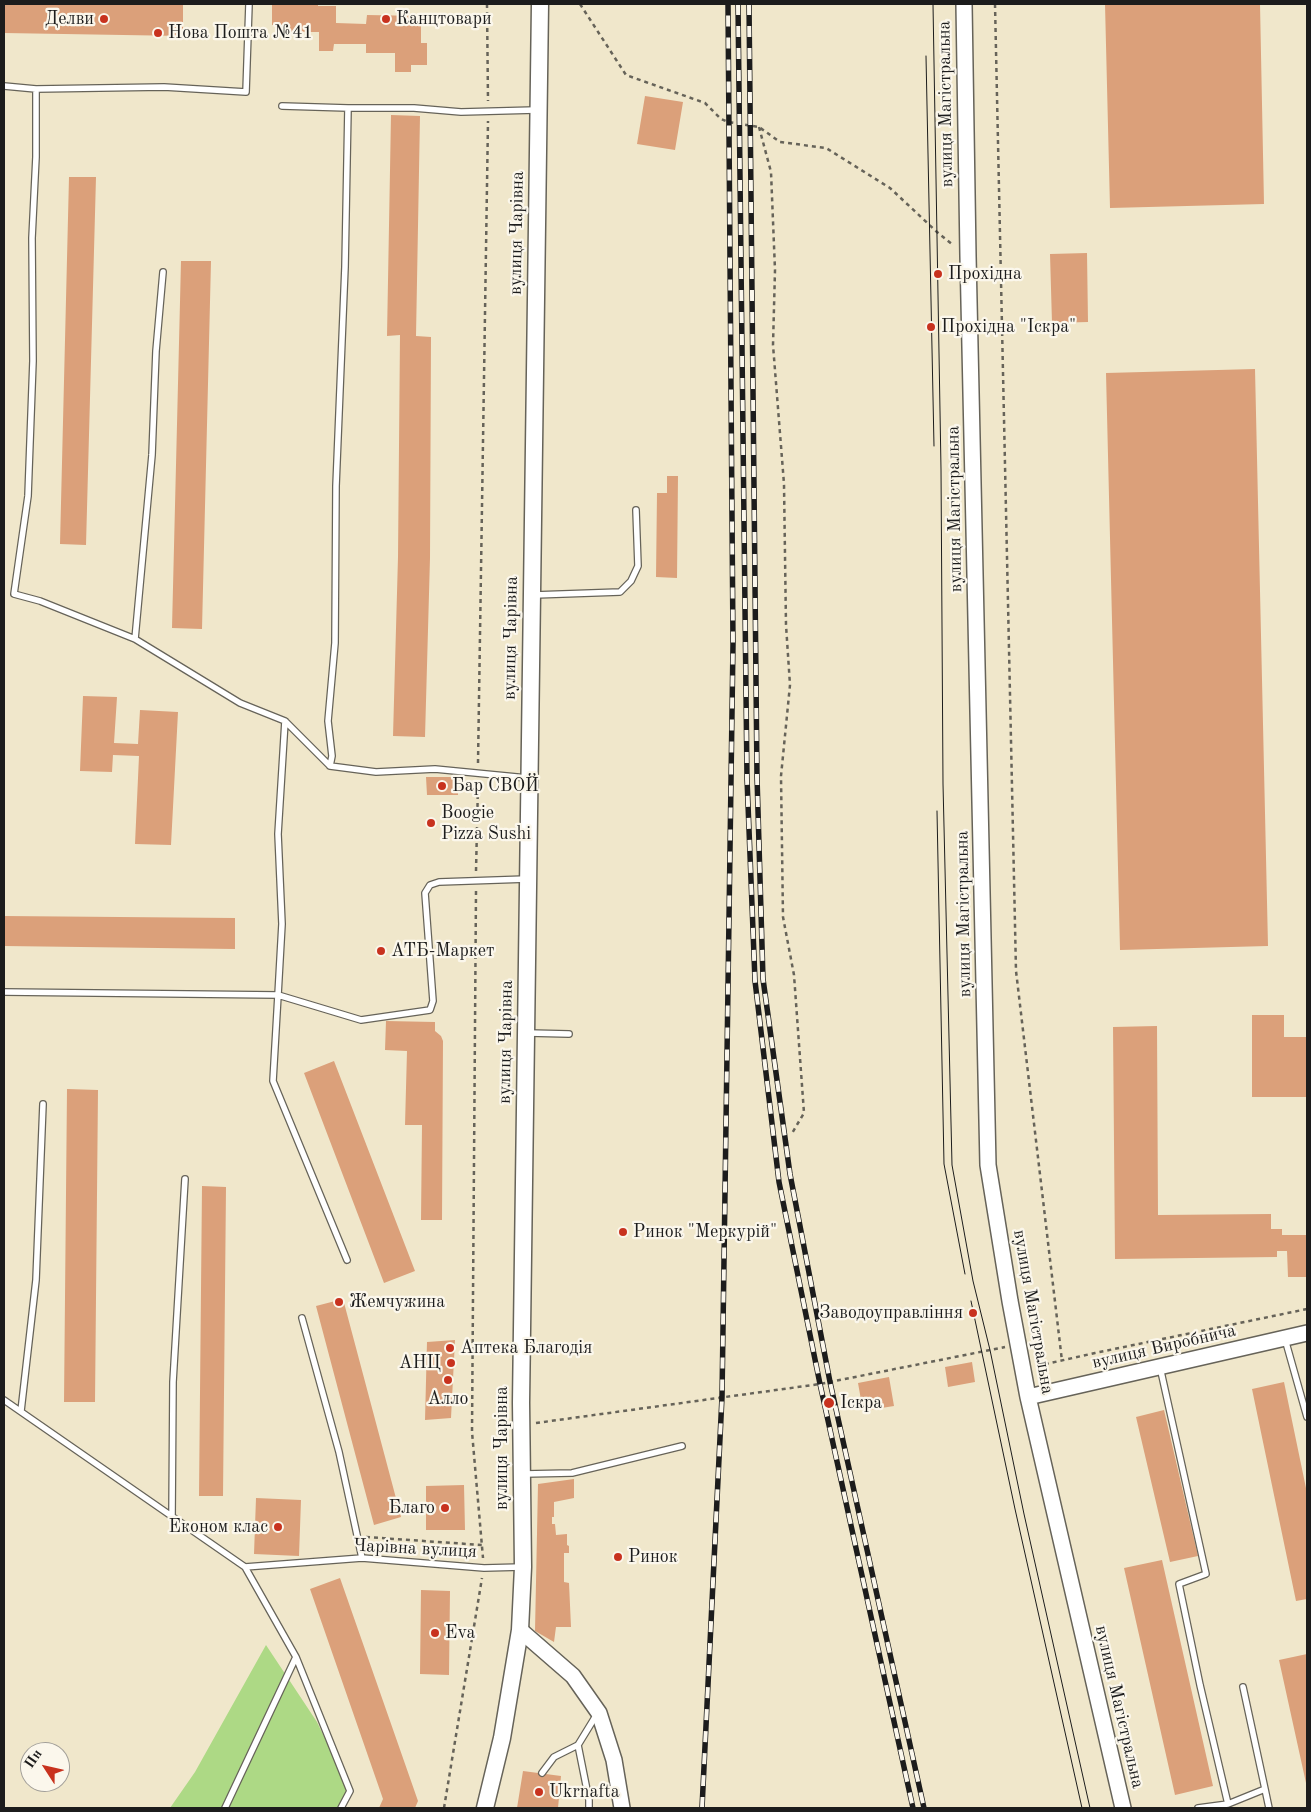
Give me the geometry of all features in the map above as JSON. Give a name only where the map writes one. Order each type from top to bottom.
[{"type":"main road","name":"вулиця Чарівна","points":[[485,1808],[502,1738],[520,1630],[523,1567],[521,1425],[540,4]]},
{"type":"street","name":"вулиця Магістральна","points":[[964,4],[988,1165],[1028,1397],[1124,1808]]},
{"type":"street","name":"вулиця Виробнича","points":[[1028,1397],[1307,1334]]},
{"type":"street","points":[[520,1630],[573,1676],[598,1713],[614,1760],[622,1808]]},
{"type":"lane","points":[[4,86],[36,89],[164,87],[246,92],[249,4]]},
{"type":"lane","points":[[36,89],[36,157],[32,238],[33,362],[28,496],[14,594],[40,601],[134,639],[240,703],[285,721],[330,766],[376,772],[435,769],[530,778]]},
{"type":"lane","points":[[282,106],[414,108],[461,112],[539,110]]},
{"type":"lane","points":[[330,766],[332,756],[328,721],[336,643],[336,486],[345,267],[348,108]]},
{"type":"lane","points":[[134,639],[152,455],[156,351],[163,272]]},
{"type":"lane","points":[[532,595],[620,592],[631,581],[638,566],[636,510]]},
{"type":"lane","points":[[285,721],[278,834],[282,924],[273,1080],[347,1260]]},
{"type":"lane","points":[[4,992],[278,995],[361,1020],[430,1010],[433,1001],[425,893],[430,885],[440,882],[529,879]]},
{"type":"lane","points":[[526,1032],[569,1034]]},
{"type":"lane","points":[[21,1411],[36,1280],[43,1104]]},
{"type":"lane","points":[[172,1517],[173,1382],[185,1179]]},
{"type":"lane","points":[[302,1318],[339,1452],[362,1558]]},
{"type":"lane","points":[[1285,1338],[1307,1417]]},
{"type":"lane","points":[[1160,1367],[1206,1574],[1179,1584],[1228,1804]]},
{"type":"lane","points":[[4,1400],[245,1567],[296,1657],[350,1790],[341,1808]]},
{"type":"lane","points":[[522,1474],[572,1473],[682,1446]]},
{"type":"lane","name":"Чарівна вулиця","points":[[245,1567],[362,1558],[484,1568],[523,1567]]},
{"type":"lane","points":[[225,1808],[296,1657]]},
{"type":"lane","points":[[1243,1687],[1269,1808]]},
{"type":"lane","points":[[542,1773],[554,1758],[578,1745],[598,1713]]},
{"type":"lane","points":[[578,1745],[589,1808]]},
{"type":"lane","points":[[1198,1808],[1228,1804],[1265,1789]]},
{"type":"path","points":[[444,1808],[484,1568],[472,1432],[476,881],[488,4]]},
{"type":"path","points":[[580,4],[626,75],[705,103],[721,119],[759,127],[780,142],[826,148],[890,188],[937,232],[968,256]]},
{"type":"path","points":[[995,4],[1016,971],[1062,1361]]},
{"type":"path","points":[[759,127],[771,172],[775,270],[772,344],[784,484],[786,625],[790,685],[781,776],[783,917],[794,974],[804,1113],[791,1135]]},
{"type":"path","points":[[1023,1370],[1307,1309]]},
{"type":"path","points":[[521,1425],[820,1384],[1018,1344]]},
{"type":"path","points":[[358,1536],[482,1545]]},
{"type":"green space","points":[[266,1645],[317,1722],[350,1790],[340,1808],[170,1808],[195,1772]]},
{"type":"building","points":[[4,4],[183,4],[183,36],[4,33]]},
{"type":"building","points":[[272,4],[336,6],[336,23],[366,24],[367,15],[421,16],[421,43],[427,43],[427,65],[411,65],[411,72],[395,72],[395,53],[366,53],[366,44],[334,44],[333,51],[319,51],[319,32],[288,32],[288,25],[272,25]]},
{"type":"building","points":[[1105,4],[1260,4],[1264,204],[1110,208]]},
{"type":"building","points":[[645,96],[683,102],[675,150],[637,144]]},
{"type":"building","points":[[391,115],[420,116],[416,336],[431,337],[430,558],[425,737],[393,736],[398,557],[400,335],[387,336]]},
{"type":"building","points":[[69,177],[96,177],[86,545],[60,544]]},
{"type":"building","points":[[1087,253],[1088,322],[1052,323],[1050,254]]},
{"type":"building","points":[[181,261],[211,261],[202,629],[172,628]]},
{"type":"building","points":[[1255,369],[1268,946],[1120,950],[1106,373]]},
{"type":"building","points":[[667,476],[678,476],[677,578],[656,577],[657,493],[667,493]]},
{"type":"building","points":[[83,696],[117,697],[114,743],[138,744],[140,710],[178,712],[171,845],[135,844],[139,756],[113,755],[112,772],[80,771]]},
{"type":"building","name":"Бар СВОЙ","points":[[426,777],[458,777],[458,795],[427,795]]},
{"type":"building","points":[[4,916],[235,918],[235,949],[4,946]]},
{"type":"building","points":[[1252,1015],[1284,1015],[1284,1037],[1307,1037],[1307,1097],[1252,1097]]},
{"type":"building","points":[[386,1021],[435,1022],[435,1031],[441,1036],[443,1041],[442,1220],[421,1220],[422,1125],[405,1125],[407,1051],[385,1050]]},
{"type":"building","points":[[1157,1026],[1158,1215],[1271,1214],[1271,1229],[1282,1229],[1282,1235],[1307,1235],[1307,1277],[1288,1277],[1287,1251],[1277,1251],[1277,1257],[1115,1259],[1113,1027]]},
{"type":"building","points":[[334,1061],[415,1271],[384,1283],[304,1073]]},
{"type":"building","points":[[67,1089],[98,1090],[95,1402],[64,1402]]},
{"type":"building","points":[[202,1186],[226,1187],[223,1496],[199,1496]]},
{"type":"building","points":[[343,1299],[401,1517],[374,1525],[316,1306]]},
{"type":"building","points":[[455,1340],[451,1418],[425,1420],[427,1342]]},
{"type":"building","points":[[972,1362],[975,1382],[948,1387],[945,1367]]},
{"type":"building","points":[[889,1377],[894,1406],[863,1411],[858,1383]]},
{"type":"building","points":[[1284,1382],[1307,1493],[1307,1599],[1296,1601],[1252,1389]]},
{"type":"building","points":[[1164,1410],[1198,1556],[1170,1562],[1136,1417]]},
{"type":"building","points":[[574,1479],[574,1498],[554,1502],[554,1517],[552,1517],[552,1524],[555,1524],[556,1535],[567,1534],[569,1553],[564,1553],[564,1582],[569,1583],[571,1627],[556,1627],[554,1642],[535,1631],[538,1484]]},
{"type":"building","name":"Благо","points":[[464,1485],[465,1530],[426,1530],[426,1486]]},
{"type":"building","name":"Економ клас","points":[[256,1498],[301,1500],[299,1556],[254,1554]]},
{"type":"building","points":[[1162,1560],[1213,1786],[1175,1795],[1124,1568]]},
{"type":"building","points":[[340,1578],[418,1801],[415,1808],[379,1808],[383,1799],[310,1589]]},
{"type":"building","name":"Eva","points":[[421,1590],[450,1591],[449,1675],[420,1674]]},
{"type":"building","points":[[1307,1654],[1307,1783],[1306,1783],[1279,1660]]},
{"type":"building","name":"Ukrnafta","points":[[523,1771],[561,1776],[558,1808],[517,1808]]},
{"type":"tram line","points":[[933,4],[941,469],[943,784],[952,1165],[973,1281],[990,1350],[1024,1514],[1090,1808]]},
{"type":"tram line","points":[[926,56],[934,446]]},
{"type":"tram line","points":[[937,811],[944,1164],[965,1274]]},
{"type":"tram line","points":[[971,1301],[1015,1509],[1082,1808]]},
{"type":"railway","points":[[702,1808],[722,1397],[733,644],[728,4]]},
{"type":"railway","points":[[738,4],[747,779],[755,981],[779,1182],[820,1384],[913,1808]]},
{"type":"railway","points":[[749,4],[757,777],[763,979],[790,1174],[830,1382],[924,1808]]},
{"type":"place","name":"Делви","points":[[104,19]]},
{"type":"place","name":"Канцтовари","points":[[386,19]]},
{"type":"place","name":"Нова Пошта №41","points":[[158,33]]},
{"type":"place","name":"Прохідна","points":[[938,274]]},
{"type":"place","name":"Прохідна \"Іскра\"","points":[[931,327]]},
{"type":"place","name":"Бар СВОЙ","points":[[442,786]]},
{"type":"place","name":"Boogie Pizza Sushi","points":[[431,823]]},
{"type":"place","name":"АТБ-Маркет","points":[[381,951]]},
{"type":"place","name":"Ринок \"Меркурій\"","points":[[623,1232]]},
{"type":"place","name":"Жемчужина","points":[[339,1302]]},
{"type":"place","name":"Заводоуправління","points":[[973,1313]]},
{"type":"place","name":"Аптека Благодія","points":[[450,1348]]},
{"type":"place","name":"АНЦ","points":[[451,1363]]},
{"type":"place","name":"Алло","points":[[448,1380]]},
{"type":"place","name":"Іскра","points":[[829,1403]]},
{"type":"place","name":"Благо","points":[[445,1508]]},
{"type":"place","name":"Економ клас","points":[[278,1527]]},
{"type":"place","name":"Ринок","points":[[618,1557]]},
{"type":"place","name":"Eva","points":[[435,1633]]},
{"type":"place","name":"Ukrnafta","points":[[539,1792]]}]
